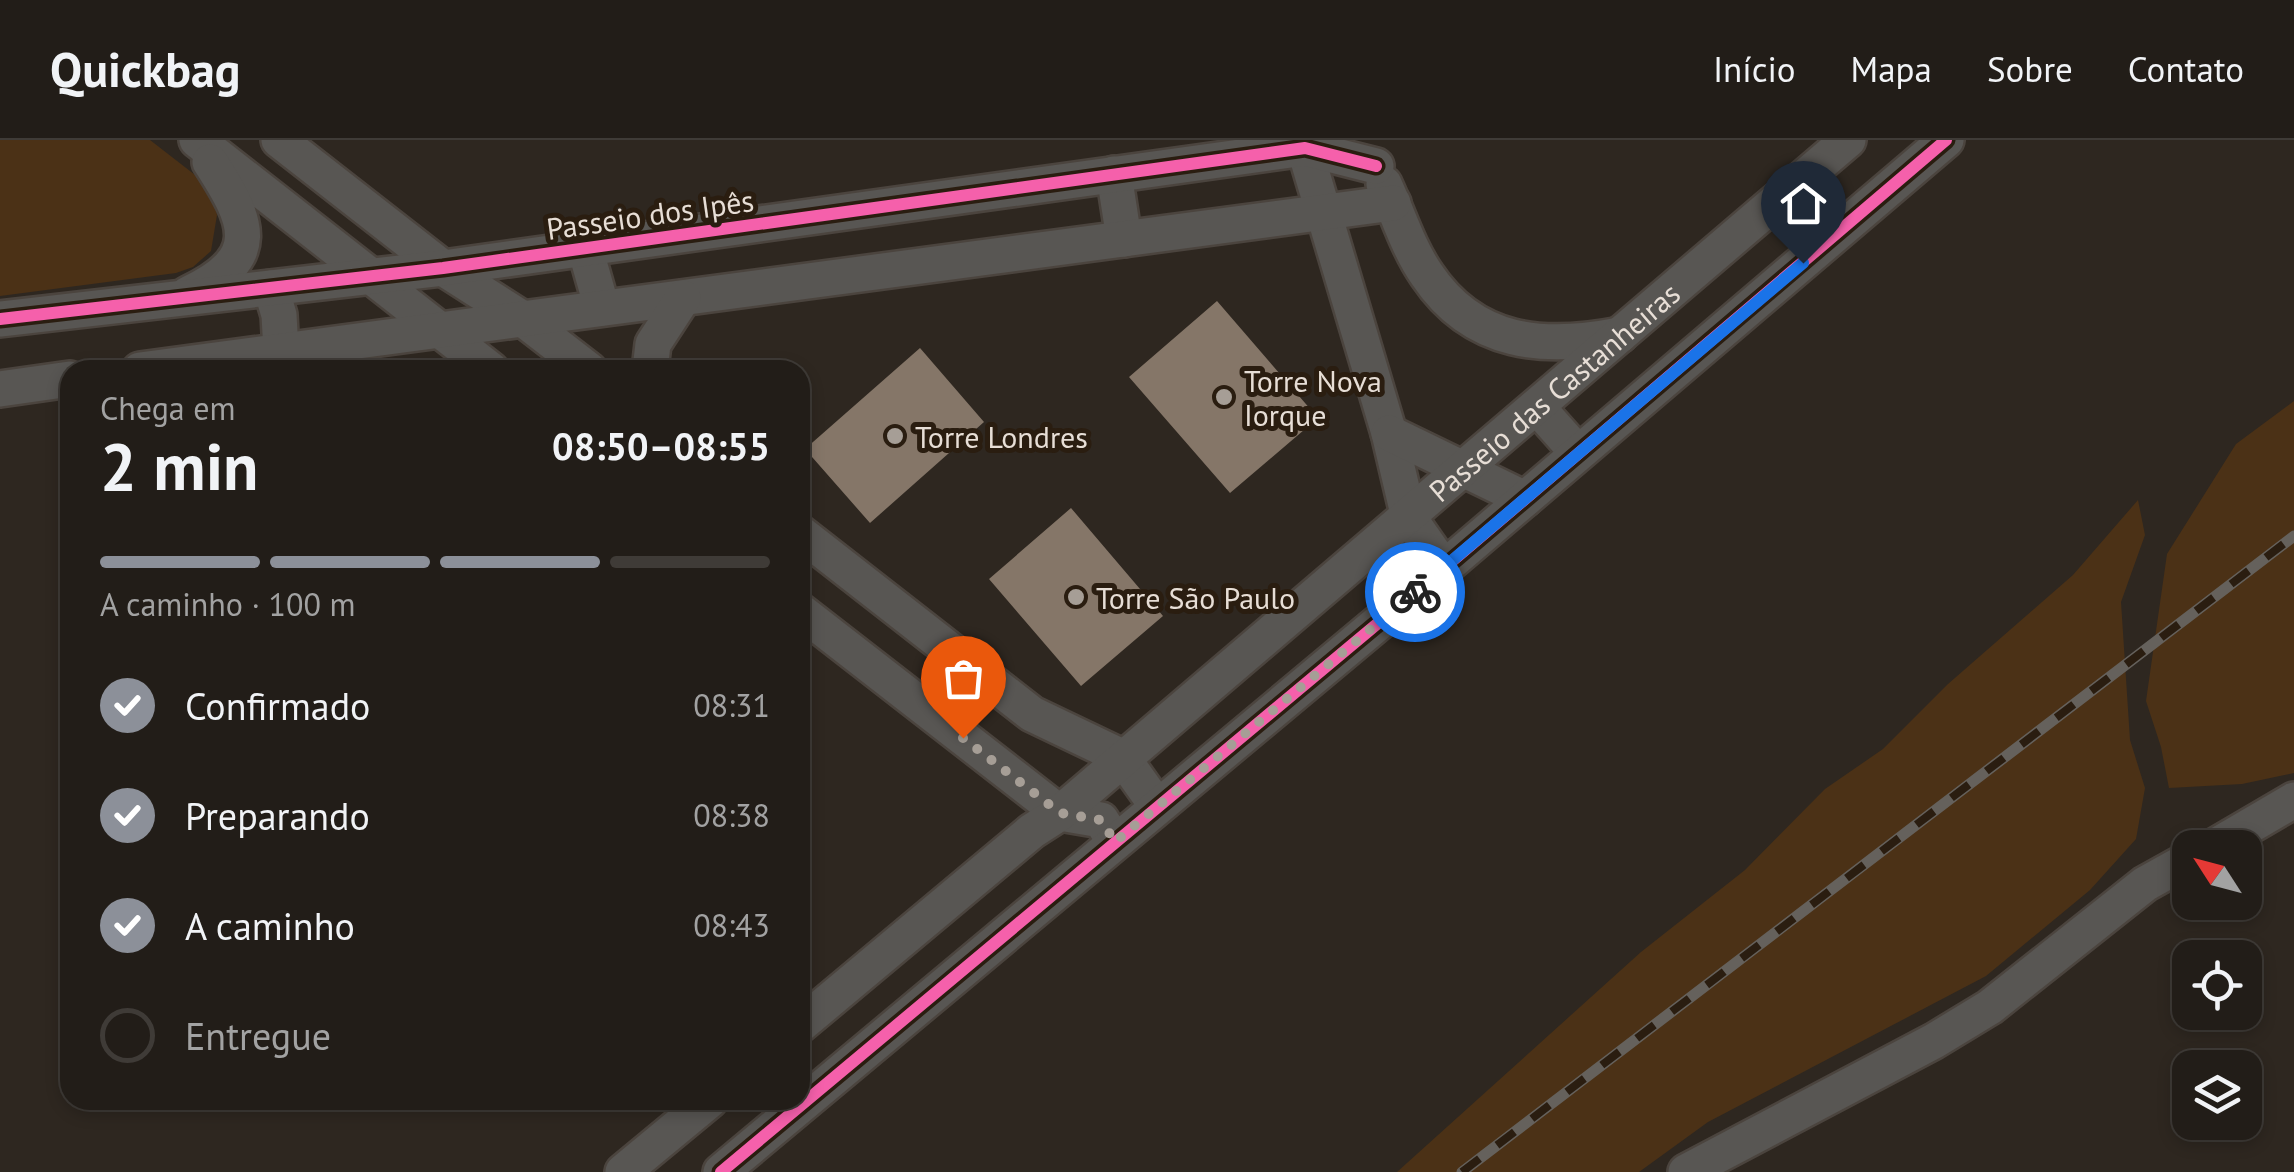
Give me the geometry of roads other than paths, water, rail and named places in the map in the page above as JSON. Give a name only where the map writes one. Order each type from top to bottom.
[{"type":"street","points":[[196,140],[478,360]]},
{"type":"street","points":[[176,299],[214,282],[238,258],[244,230],[238,204],[196,140]]},
{"type":"street","points":[[280,140],[443,268],[523,319],[576,360]]},
{"type":"street","name":"Passeio das Castanheiras","points":[[810,1017],[1409,518],[1848,140]]},
{"type":"street","points":[[810,1097],[1444,568],[1946,140]]},
{"type":"street","points":[[1444,568],[1409,518],[1389,433],[1304,144],[1372,153],[1426,274],[1442,294],[1482,326],[1506,336],[1557,344],[1621,335]]},
{"type":"street","name":"Passeio dos Ipês","points":[[0,319],[443,268],[1304,144]]},
{"type":"street","points":[[1114,174],[1124,239]]},
{"type":"street","points":[[311,229],[336,220],[344,190]]},
{"type":"street","points":[[214,360],[1393,203]]},
{"type":"street","points":[[728,292],[735,227]]},
{"type":"street","points":[[584,248],[602,308]]},
{"type":"street","points":[[271,288],[279,315],[281,351]]},
{"type":"street","points":[[651,360],[653,344],[683,298]]},
{"type":"street","points":[[0,389],[60,381]]},
{"type":"street","points":[[1536,407],[1578,453]]},
{"type":"street","points":[[1389,433],[1525,499]]},
{"type":"street","points":[[810,541],[1032,714],[1122,757],[1157,806]]},
{"type":"street","points":[[810,619],[990,759],[1046,822],[1067,882]]},
{"type":"street","points":[[990,759],[1018,736],[1032,714]]},
{"type":"street","points":[[2243,830],[2294,800]]},
{"type":"street","points":[[1046,822],[1101,820],[1115,842]]},
{"type":"street","points":[[1686,1172],[1934,1041],[1990,1007],[2145,884],[2172,870]]},
{"type":"street","points":[[624,1172],[698,1110]]},
{"type":"street","points":[[720,1172],[794,1110]]},
{"type":"railway","points":[[1462,1172],[2294,536]]},
{"type":"place","name":"Torre Nova Iorque","points":[[1224,397]]},
{"type":"place","name":"Torre Londres","points":[[895,436]]},
{"type":"place","name":"Torre São Paulo","points":[[1076,597]]}]
